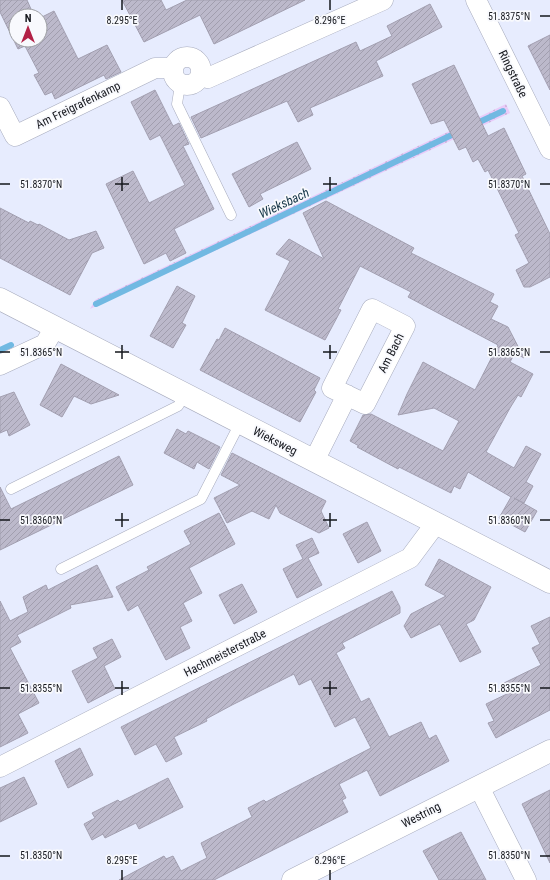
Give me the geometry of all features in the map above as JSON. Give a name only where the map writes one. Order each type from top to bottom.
[{"type":"street","name":"Am Freigrafenkamp","points":[[0,106],[15,136],[155,68],[176,76],[193,85],[201,75],[208,78],[383,0]]},
{"type":"street","name":"Ringstraße","points":[[476,0],[550,149]]},
{"type":"street","points":[[176,76],[175,62],[180,58],[193,58],[198,62],[201,68],[201,75]]},
{"type":"street","name":"Wieksweg","points":[[0,298],[185,395],[550,582]]},
{"type":"street","points":[[0,366],[46,344],[55,327]]},
{"type":"street","points":[[314,461],[347,395]]},
{"type":"street","name":"Hachmeisterstraße","points":[[0,766],[410,558],[436,523]]},
{"type":"street","name":"Westring","points":[[293,880],[550,752]]},
{"type":"street","points":[[478,787],[526,880]]},
{"type":"lane","points":[[176,76],[176,104],[231,215]]},
{"type":"lane","points":[[10,489],[178,406],[185,395]]},
{"type":"lane","points":[[61,569],[202,499],[240,423]]},
{"type":"shaded area","points":[[506,104],[510,113],[90,309],[95,300]]},
{"type":"building","points":[[0,0],[27,0],[30,8],[8,8],[8,28],[0,12]]},
{"type":"building","points":[[122,0],[161,0],[166,10],[187,0],[305,0],[214,44],[200,15],[144,42]]},
{"type":"building","points":[[430,4],[442,27],[376,61],[383,76],[310,108],[313,115],[298,122],[287,101],[201,138],[191,117],[356,42],[360,51],[392,36],[387,26]]},
{"type":"building","points":[[54,11],[78,59],[107,45],[121,72],[106,79],[104,75],[55,99],[52,92],[45,95],[34,75],[39,73],[26,48],[48,48],[48,14]]},
{"type":"building","points":[[550,35],[550,90],[528,46]]},
{"type":"building","points":[[454,65],[488,136],[504,128],[526,174],[522,176],[550,234],[550,277],[530,287],[524,287],[516,270],[529,263],[515,235],[519,233],[488,170],[485,172],[478,159],[473,162],[466,147],[459,150],[444,120],[431,124],[412,84]]},
{"type":"building","points":[[155,90],[173,126],[179,123],[189,144],[183,146],[214,209],[174,229],[186,253],[170,261],[166,253],[144,264],[106,184],[133,171],[149,203],[185,185],[160,135],[150,140],[131,102]]},
{"type":"building","points":[[297,142],[311,169],[260,194],[263,199],[249,207],[232,174]]},
{"type":"building","points":[[326,201],[414,248],[411,253],[494,294],[490,302],[498,306],[491,319],[508,327],[524,358],[515,353],[510,362],[533,374],[521,397],[518,395],[510,408],[486,452],[514,468],[526,446],[541,454],[526,482],[533,486],[524,503],[514,498],[537,511],[525,532],[499,518],[511,497],[468,472],[460,489],[454,486],[451,493],[399,467],[398,469],[357,447],[359,446],[350,441],[363,415],[371,414],[443,451],[459,421],[434,408],[398,415],[423,362],[475,390],[498,345],[408,297],[411,292],[360,266],[338,309],[341,310],[325,340],[265,310],[290,261],[276,254],[289,239],[324,259],[303,213]]},
{"type":"building","points":[[0,208],[29,223],[30,221],[38,225],[39,224],[69,240],[96,231],[104,248],[92,253],[70,295],[0,258]]},
{"type":"building","points":[[177,286],[195,296],[182,323],[186,325],[173,348],[150,336]]},
{"type":"building","points":[[225,328],[320,378],[314,390],[316,392],[300,422],[200,370],[217,339],[219,340]]},
{"type":"building","points":[[61,364],[119,395],[91,404],[74,396],[62,417],[40,405]]},
{"type":"building","points":[[14,392],[30,425],[9,436],[7,430],[0,433],[0,397]]},
{"type":"building","points":[[177,429],[186,434],[188,431],[220,447],[209,469],[197,462],[194,469],[164,453]]},
{"type":"building","points":[[232,453],[326,501],[321,511],[329,528],[319,533],[280,513],[276,505],[269,519],[252,511],[227,523],[214,498],[240,485],[221,475]]},
{"type":"building","points":[[119,456],[133,485],[0,550],[0,487],[11,509]]},
{"type":"building","points":[[219,513],[235,544],[189,568],[202,593],[183,603],[192,621],[180,627],[190,648],[166,660],[138,605],[128,611],[116,587],[149,570],[147,567],[191,544],[184,531]]},
{"type":"building","points":[[367,522],[381,551],[358,563],[343,534]]},
{"type":"building","points":[[312,538],[319,553],[308,558],[322,585],[297,598],[283,569],[303,559],[296,545]]},
{"type":"building","points":[[439,559],[491,587],[474,620],[466,624],[481,652],[460,662],[440,624],[411,638],[404,626],[411,614],[446,596],[425,585]]},
{"type":"building","points":[[97,565],[113,597],[70,605],[71,608],[17,635],[21,642],[10,648],[39,703],[18,714],[28,733],[0,747],[0,601],[10,621],[28,612],[23,597],[46,585],[48,590]]},
{"type":"building","points":[[242,584],[257,612],[234,624],[219,595]]},
{"type":"building","points":[[392,591],[400,607],[400,613],[342,643],[345,648],[336,653],[361,702],[369,698],[389,737],[421,722],[429,739],[436,735],[449,761],[380,796],[367,770],[339,784],[346,798],[342,800],[348,812],[214,880],[119,880],[164,856],[166,859],[173,856],[181,871],[207,858],[201,843],[252,817],[248,808],[264,800],[266,802],[371,748],[355,717],[335,727],[311,679],[299,685],[294,674],[232,705],[206,719],[207,721],[174,737],[182,754],[166,762],[156,744],[135,755],[121,727]]},
{"type":"building","points":[[550,617],[550,710],[496,738],[488,723],[494,721],[486,704],[511,692],[504,683],[541,665],[532,648],[540,644],[531,626]]},
{"type":"building","points":[[112,639],[121,657],[104,666],[115,689],[88,703],[72,671],[98,658],[93,648]]},
{"type":"building","points":[[80,748],[93,775],[68,788],[55,761]]},
{"type":"building","points":[[24,777],[37,804],[0,822],[0,788]]},
{"type":"building","points":[[168,778],[183,807],[139,829],[136,823],[105,838],[103,834],[92,840],[84,824],[95,818],[92,813],[118,800],[120,802]]},
{"type":"building","points":[[550,790],[550,863],[522,804]]},
{"type":"building","points":[[461,832],[486,880],[439,880],[423,851]]},
{"type":"waterway","name":"Wieksbach","points":[[473,125],[503,111]]},
{"type":"waterway","name":"Wieksbach","points":[[96,304],[458,132]]},
{"type":"waterway","name":"Wieksbach","points":[[0,350],[11,345]]}]
